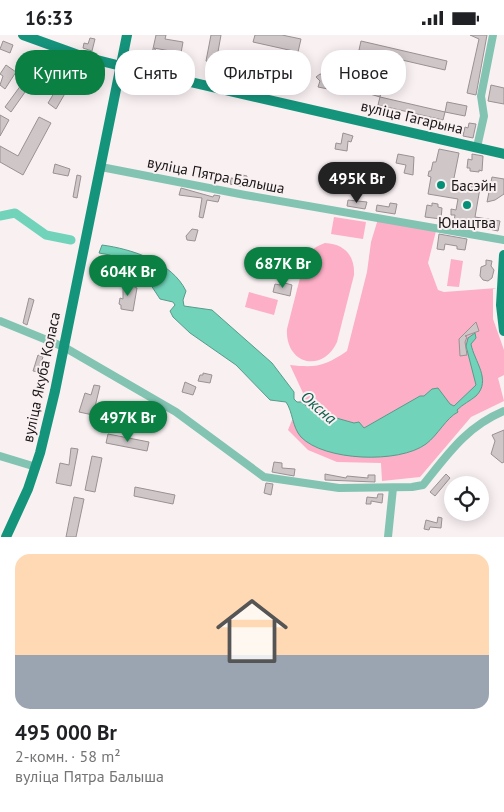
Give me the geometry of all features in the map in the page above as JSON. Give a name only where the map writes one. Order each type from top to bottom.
[{"type":"main road","name":"вуліца Гагарына","points":[[23,35],[81,56],[115,64]]},
{"type":"main road","name":"вуліца Якуба Коласа","points":[[124,50],[127,35]]},
{"type":"main road","name":"вуліца Гагарына","points":[[195,83],[504,154]]},
{"type":"main road","name":"вуліца Якуба Коласа","points":[[6,537],[36,467],[64,347],[115,95]]},
{"type":"main road","points":[[503,327],[500,305],[504,255]]},
{"type":"main road","name":"вуліца Якуба Коласа","points":[[11,537],[27,500],[28,489]]},
{"type":"street","points":[[477,147],[484,116],[481,96],[493,35]]},
{"type":"street","name":"вуліца Пятра Балыша","points":[[101,167],[261,198],[504,239]]},
{"type":"street","points":[[0,321],[64,347],[188,419],[264,477],[339,489],[393,488],[423,485],[470,431],[488,418],[504,411]]},
{"type":"street","points":[[0,456],[36,467]]},
{"type":"street","points":[[388,537],[393,488]]},
{"type":"shaded area","points":[[334,217],[366,222],[363,239],[331,234]]},
{"type":"shaded area","points":[[378,219],[436,231],[428,263],[438,290],[444,292],[497,288],[493,289],[493,319],[504,350],[504,375],[498,378],[504,401],[471,417],[420,477],[382,481],[381,463],[337,462],[308,450],[288,430],[303,393],[290,365],[320,365],[333,360],[347,351],[367,272],[371,242]]},
{"type":"shaded area","points":[[325,243],[338,246],[347,252],[353,262],[354,275],[337,342],[323,358],[306,361],[298,357],[292,350],[288,341],[287,329],[304,262],[312,250]]},
{"type":"shaded area","points":[[102,245],[138,254],[171,272],[186,291],[183,300],[184,306],[212,310],[272,363],[294,392],[294,399],[297,402],[301,402],[315,412],[354,423],[359,422],[364,428],[420,396],[424,396],[432,389],[438,388],[450,404],[454,406],[476,385],[466,346],[468,338],[475,333],[476,338],[471,344],[481,370],[481,390],[457,410],[458,412],[426,444],[414,450],[398,455],[381,457],[362,457],[326,451],[312,445],[301,437],[286,402],[270,400],[236,365],[190,333],[173,317],[170,311],[175,305],[173,302],[160,299],[145,276],[110,255],[99,253]]},
{"type":"shaded area","points":[[451,259],[463,261],[459,287],[447,286]]},
{"type":"shaded area","points":[[249,292],[278,300],[274,315],[245,307]]},
{"type":"building","points":[[156,35],[166,35],[165,39],[183,42],[182,50],[154,48],[156,50],[153,50]]},
{"type":"building","points":[[211,35],[221,35],[218,50],[208,50]]},
{"type":"building","points":[[255,35],[282,35],[301,39],[298,50],[289,50],[253,42]]},
{"type":"building","points":[[470,35],[487,35],[476,95],[467,93],[479,39]]},
{"type":"building","points":[[90,38],[95,39],[92,50],[83,48],[84,43],[88,44]]},
{"type":"building","points":[[3,41],[13,45],[10,53],[0,49]]},
{"type":"building","points":[[361,41],[400,50],[359,50]]},
{"type":"building","points":[[406,51],[447,61],[445,70],[406,61]]},
{"type":"building","points":[[6,65],[15,71],[5,89],[0,85],[3,76],[0,74]]},
{"type":"building","points":[[321,74],[321,88],[318,87],[320,81],[316,77]]},
{"type":"building","points":[[491,85],[504,88],[504,104],[488,101]]},
{"type":"building","points":[[15,93],[15,95],[23,95],[11,112],[5,107]]},
{"type":"building","points":[[53,95],[64,95],[56,109],[48,103]]},
{"type":"building","points":[[380,97],[445,112],[443,120],[378,105]]},
{"type":"building","points":[[447,102],[467,106],[465,116],[445,112]]},
{"type":"building","points":[[0,115],[9,120],[0,136]]},
{"type":"building","points":[[39,117],[51,123],[23,175],[0,162],[0,146],[18,156]]},
{"type":"building","points":[[469,123],[476,124],[473,138],[463,136],[465,127],[468,128]]},
{"type":"building","points":[[343,133],[353,136],[351,142],[348,141],[347,151],[335,149],[336,143],[341,144]]},
{"type":"building","points":[[439,149],[459,153],[453,183],[480,188],[475,217],[500,221],[498,231],[454,221],[455,215],[451,215],[451,209],[456,210],[458,199],[428,194],[431,177],[428,176],[429,171],[431,171],[433,162],[436,162]]},
{"type":"building","points":[[398,154],[414,157],[413,175],[404,173],[406,165],[396,163]]},
{"type":"building","points":[[472,154],[483,156],[482,171],[470,171],[470,168],[467,168],[468,159],[472,160]]},
{"type":"building","points":[[55,164],[70,169],[68,176],[53,173]]},
{"type":"building","points":[[238,174],[247,176],[245,187],[230,184],[231,178],[237,179]]},
{"type":"building","points":[[77,175],[81,176],[77,198],[73,197]]},
{"type":"building","points":[[492,177],[504,179],[504,194],[495,200],[487,202]]},
{"type":"building","points":[[181,188],[213,197],[214,195],[220,196],[218,202],[207,200],[203,218],[199,217],[202,198],[179,195]]},
{"type":"building","points":[[348,200],[367,202],[365,209],[347,206]]},
{"type":"building","points":[[390,203],[397,204],[395,214],[376,211],[377,205],[389,207]]},
{"type":"building","points":[[432,203],[438,204],[438,207],[442,208],[441,219],[425,217],[427,205],[432,206]]},
{"type":"building","points":[[192,229],[198,230],[195,241],[187,240],[186,236]]},
{"type":"building","points":[[439,234],[467,239],[465,250],[457,249],[457,246],[445,244],[444,250],[437,249]]},
{"type":"building","points":[[248,253],[264,257],[262,266],[256,265],[256,268],[246,263]]},
{"type":"building","points":[[486,260],[492,261],[491,266],[494,270],[492,278],[488,281],[483,280],[480,276],[481,267],[486,265]]},
{"type":"building","points":[[281,282],[292,285],[290,296],[273,292],[275,284],[280,285]]},
{"type":"building","points":[[126,283],[137,288],[133,311],[121,309],[119,304],[120,298],[123,299],[123,285]]},
{"type":"building","points":[[29,298],[34,300],[27,325],[23,323]]},
{"type":"building","points":[[476,322],[479,331],[465,336],[467,337],[465,342],[467,355],[460,356],[459,339]]},
{"type":"building","points":[[38,355],[43,357],[38,372],[33,371]]},
{"type":"building","points":[[203,373],[212,375],[210,383],[198,381]]},
{"type":"building","points":[[185,382],[196,387],[193,395],[182,392]]},
{"type":"building","points":[[94,385],[100,386],[93,415],[79,412],[85,393],[91,395]]},
{"type":"building","points":[[504,430],[504,462],[502,463],[491,454],[495,441],[492,435]]},
{"type":"building","points":[[108,434],[149,442],[147,451],[106,443]]},
{"type":"building","points":[[71,448],[78,449],[71,486],[56,483],[60,463],[69,465]]},
{"type":"building","points":[[92,456],[102,458],[95,492],[85,490]]},
{"type":"building","points":[[274,462],[282,463],[282,468],[295,469],[294,476],[272,472]]},
{"type":"building","points":[[325,474],[346,478],[347,476],[368,478],[368,475],[375,475],[375,482],[325,480]]},
{"type":"building","points":[[444,476],[444,485],[435,496],[430,492]]},
{"type":"building","points":[[266,483],[273,484],[271,495],[264,493]]},
{"type":"building","points":[[135,487],[175,495],[173,504],[134,496]]},
{"type":"building","points":[[378,494],[383,494],[382,503],[371,501],[371,504],[366,504],[367,497],[377,498]]},
{"type":"building","points":[[74,497],[84,499],[76,537],[66,537]]},
{"type":"building","points":[[438,517],[442,518],[441,528],[430,527],[429,530],[424,529],[426,520],[437,523]]},
{"type":"waterway","name":"Оксна","points":[[0,216],[15,213],[46,235],[71,240]]},
{"type":"place","name":"Басэйн","points":[[441,185]]},
{"type":"place","name":"Юнацтва","points":[[467,205]]}]
